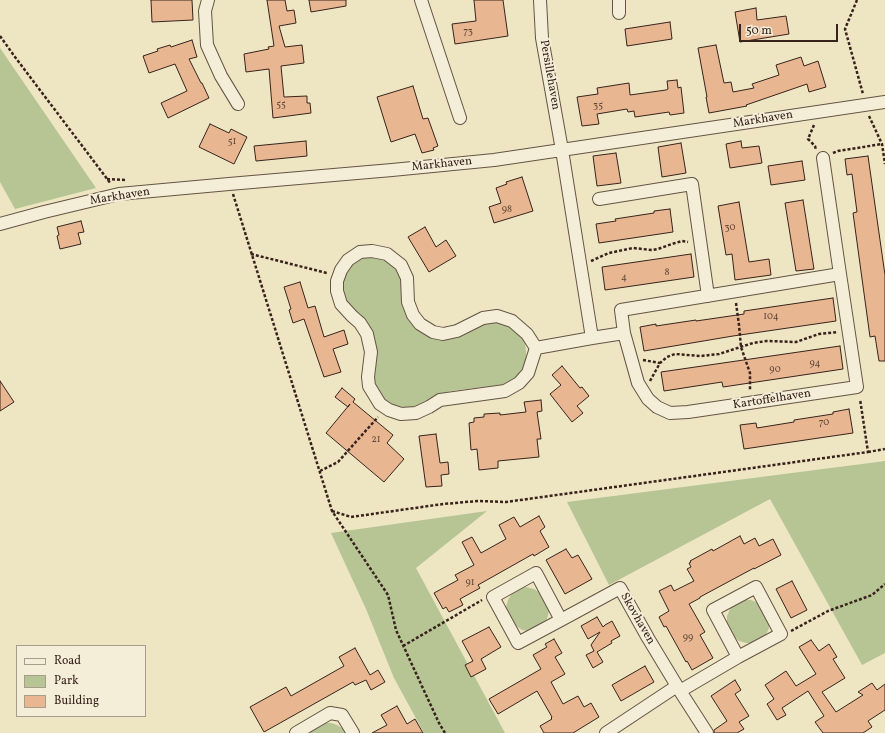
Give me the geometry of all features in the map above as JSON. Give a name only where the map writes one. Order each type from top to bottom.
[{"type":"street","points":[[208,0],[205,11],[208,45],[221,76],[238,104]]},
{"type":"street","points":[[421,0],[460,118]]},
{"type":"street","name":"Persillehaven","points":[[540,0],[542,38],[562,150]]},
{"type":"street","points":[[618,13],[619,0]]},
{"type":"street","name":"Markhaven","points":[[0,224],[119,194],[494,160],[885,102]]},
{"type":"street","points":[[562,150],[592,338]]},
{"type":"street","points":[[823,158],[857,387]]},
{"type":"street","points":[[599,199],[692,184],[708,296]]},
{"type":"street","points":[[372,251],[387,254],[401,265],[407,278],[408,302],[420,324],[433,332],[443,334],[457,331],[483,318],[496,316],[512,321],[527,334],[536,348],[528,373],[519,383],[505,391],[440,400],[416,413],[401,414],[389,410],[380,404],[369,386],[368,377],[371,352],[367,334],[360,323],[341,304],[337,291],[337,281],[341,270],[348,260],[360,252],[372,251]]},
{"type":"street","name":"Kartoffelhaven","points":[[840,274],[621,310],[624,333],[638,383],[642,390],[648,399],[657,407],[670,413],[688,412],[857,387]]},
{"type":"street","points":[[536,348],[624,333]]},
{"type":"street","points":[[493,597],[536,573],[561,620]]},
{"type":"street","points":[[606,733],[619,729],[679,688],[738,657],[781,634],[756,586],[713,610],[738,657]]},
{"type":"street","name":"Skovhaven","points":[[493,597],[518,643],[620,588],[648,638],[707,733]]},
{"type":"street","points":[[296,733],[330,713],[342,715],[353,733]]},
{"type":"path","points":[[857,0],[845,29],[869,117],[882,144],[885,164]]},
{"type":"path","points":[[0,36],[119,194]]},
{"type":"path","points":[[813,112],[814,123],[808,139],[823,158],[838,151],[882,144]]},
{"type":"path","points":[[107,179],[134,179]]},
{"type":"path","points":[[229,184],[332,511],[388,595],[396,630],[445,733]]},
{"type":"path","points":[[580,263],[591,261],[609,253],[633,248],[652,250],[682,241],[701,243]]},
{"type":"path","points":[[252,254],[339,276]]},
{"type":"path","points":[[734,292],[741,347],[750,374],[751,386],[749,403]]},
{"type":"path","points":[[642,390],[648,385],[660,363],[667,357],[675,354],[701,356],[719,354],[753,343],[767,341],[796,342],[819,334],[849,330]]},
{"type":"path","points":[[857,387],[860,394],[868,452]]},
{"type":"path","points":[[320,471],[338,462],[386,408]]},
{"type":"path","points":[[332,511],[351,517],[443,504],[478,501],[506,502],[885,449]]},
{"type":"path","points":[[781,634],[789,632],[828,611],[872,595],[885,584]]},
{"type":"path","points":[[403,646],[486,598],[493,597]]},
{"type":"green space","points":[[0,48],[96,188],[15,209],[0,182]]},
{"type":"green space","points":[[366,257],[382,258],[395,267],[402,282],[402,297],[439,339],[457,338],[486,323],[494,322],[510,325],[521,336],[525,343],[526,360],[519,374],[506,384],[451,391],[435,395],[419,405],[412,407],[397,406],[384,399],[375,387],[373,379],[376,348],[372,331],[344,300],[342,285],[347,270],[352,264]]},
{"type":"green space","points":[[885,461],[885,653],[862,665],[770,499],[609,585],[567,502]]},
{"type":"green space","points":[[487,511],[416,568],[505,733],[424,733],[394,678],[366,609],[331,533]]},
{"type":"green space","points":[[526,587],[534,589],[540,593],[549,611],[546,622],[529,631],[522,630],[515,625],[506,611],[508,600],[512,593]]},
{"type":"green space","points":[[743,600],[751,600],[758,603],[769,624],[769,628],[764,638],[754,643],[739,641],[733,635],[727,624],[727,616],[730,609]]},
{"type":"green space","points":[[324,723],[337,725],[347,733],[309,733],[313,728]]},
{"type":"building","points":[[151,0],[192,0],[193,20],[152,22]]},
{"type":"building","points":[[267,0],[285,0],[287,11],[294,10],[296,23],[279,26],[285,47],[302,45],[304,63],[281,66],[284,97],[307,96],[307,103],[310,103],[311,113],[273,118],[269,69],[246,72],[244,54],[269,49],[268,47],[274,46]]},
{"type":"building","points":[[309,0],[346,0],[346,6],[311,12]]},
{"type":"building","points":[[474,0],[503,0],[508,36],[455,44],[452,24],[476,21]]},
{"type":"building","points":[[756,8],[757,20],[786,16],[789,34],[740,42],[735,12]]},
{"type":"building","points":[[670,22],[672,39],[627,46],[625,29]]},
{"type":"building","points":[[192,40],[197,57],[189,59],[209,98],[168,118],[161,103],[187,91],[175,64],[149,73],[143,56],[158,51],[157,49],[170,45],[171,47]]},
{"type":"building","points":[[716,45],[724,83],[731,82],[733,92],[754,88],[752,84],[779,75],[776,65],[801,57],[804,66],[818,61],[826,87],[809,92],[807,84],[746,105],[747,106],[709,113],[698,48]]},
{"type":"building","points":[[677,80],[678,88],[681,87],[684,113],[670,115],[669,112],[635,117],[634,111],[628,112],[627,109],[597,114],[599,124],[582,126],[577,97],[598,94],[597,88],[629,83],[630,95],[666,90],[668,89],[667,81]]},
{"type":"building","points":[[413,86],[423,119],[428,118],[438,146],[433,148],[434,150],[422,153],[415,134],[391,142],[377,97]]},
{"type":"building","points":[[210,124],[229,133],[231,129],[247,137],[234,164],[199,147]]},
{"type":"building","points":[[306,141],[307,156],[256,161],[254,146]]},
{"type":"building","points":[[741,141],[742,148],[759,146],[762,163],[730,168],[726,144]]},
{"type":"building","points":[[681,143],[686,173],[662,177],[658,147]]},
{"type":"building","points":[[616,153],[621,183],[597,186],[593,156]]},
{"type":"building","points":[[868,156],[885,275],[885,361],[879,361],[875,336],[870,337],[853,213],[857,212],[852,174],[847,175],[845,159]]},
{"type":"building","points":[[802,161],[805,180],[771,185],[768,166]]},
{"type":"building","points":[[522,177],[533,211],[494,223],[489,207],[501,203],[496,188],[507,184],[506,182]]},
{"type":"building","points":[[803,200],[814,269],[796,271],[785,203]]},
{"type":"building","points":[[739,202],[749,262],[769,259],[771,275],[735,280],[732,254],[726,255],[718,206]]},
{"type":"building","points":[[670,209],[673,232],[599,243],[596,224],[616,221],[615,219],[654,213],[654,211]]},
{"type":"building","points":[[81,221],[84,232],[78,233],[81,244],[60,249],[57,236],[59,235],[57,227]]},
{"type":"building","points":[[425,227],[436,247],[446,240],[456,256],[429,272],[408,237]]},
{"type":"building","points":[[691,254],[694,277],[605,290],[602,267]]},
{"type":"building","points":[[300,282],[308,308],[315,306],[324,337],[344,330],[348,344],[333,349],[341,372],[324,377],[304,319],[293,323],[289,310],[291,309],[284,287]]},
{"type":"building","points":[[833,298],[836,321],[644,351],[640,327],[744,314],[744,311]]},
{"type":"building","points":[[840,346],[843,369],[723,387],[722,382],[664,391],[661,372]]},
{"type":"building","points":[[562,366],[580,388],[582,387],[589,396],[577,406],[583,413],[572,422],[550,394],[561,385],[552,375]]},
{"type":"building","points":[[0,381],[14,402],[0,411]]},
{"type":"building","points":[[342,388],[355,399],[353,402],[393,435],[387,443],[404,459],[384,482],[326,433],[348,407],[335,397]]},
{"type":"building","points":[[541,400],[542,411],[537,412],[541,439],[537,439],[539,457],[498,461],[498,468],[479,470],[477,449],[471,450],[469,423],[474,422],[474,418],[484,417],[484,414],[500,413],[500,415],[526,412],[524,402]]},
{"type":"building","points":[[849,409],[853,433],[744,449],[740,425],[756,423],[757,428],[833,414],[833,412]]},
{"type":"building","points":[[436,434],[440,463],[448,462],[449,474],[441,475],[442,486],[426,487],[419,436]]},
{"type":"building","points":[[539,516],[545,527],[540,531],[549,547],[534,556],[533,554],[478,585],[480,588],[460,599],[463,605],[449,612],[446,607],[443,609],[434,593],[458,580],[455,575],[474,565],[462,542],[472,537],[481,553],[506,539],[499,525],[514,517],[520,527]]},
{"type":"building","points":[[740,536],[744,544],[755,538],[759,546],[773,539],[781,555],[754,568],[689,604],[705,632],[700,635],[713,658],[692,670],[659,617],[669,611],[659,591],[671,585],[674,591],[694,581],[687,569],[691,567],[689,563],[691,562],[690,561],[712,549],[713,551]]},
{"type":"building","points":[[566,549],[572,558],[578,555],[592,579],[565,594],[546,560]]},
{"type":"building","points":[[792,581],[807,610],[791,618],[776,589]]},
{"type":"building","points":[[597,617],[603,627],[612,621],[620,636],[597,652],[603,662],[593,668],[586,655],[594,651],[591,645],[600,632],[588,639],[581,626]]},
{"type":"building","points":[[489,627],[501,647],[481,659],[486,669],[471,677],[465,665],[473,661],[462,641]]},
{"type":"building","points":[[554,639],[562,653],[555,657],[565,674],[551,682],[563,704],[578,696],[584,707],[591,703],[599,717],[573,733],[544,733],[540,726],[552,719],[552,717],[537,691],[498,714],[489,699],[541,669],[533,655],[547,647],[545,644]]},
{"type":"building","points":[[811,640],[819,651],[829,644],[837,657],[833,659],[845,678],[822,692],[836,712],[863,695],[858,692],[872,683],[877,690],[885,684],[885,710],[868,721],[872,727],[863,733],[823,733],[815,722],[824,716],[808,691],[782,708],[786,715],[777,720],[767,704],[774,699],[765,685],[786,671],[796,686],[816,674],[799,647]]},
{"type":"building","points":[[355,648],[370,675],[378,670],[385,682],[371,690],[366,680],[355,685],[353,682],[264,732],[250,707],[286,687],[291,696],[344,666],[339,657]]},
{"type":"building","points":[[645,666],[654,682],[621,701],[612,685]]},
{"type":"building","points":[[735,680],[741,690],[735,694],[749,716],[739,722],[744,729],[737,733],[714,733],[714,730],[727,721],[711,696]]},
{"type":"building","points":[[397,706],[407,724],[415,719],[423,733],[372,733],[387,725],[381,715]]}]
